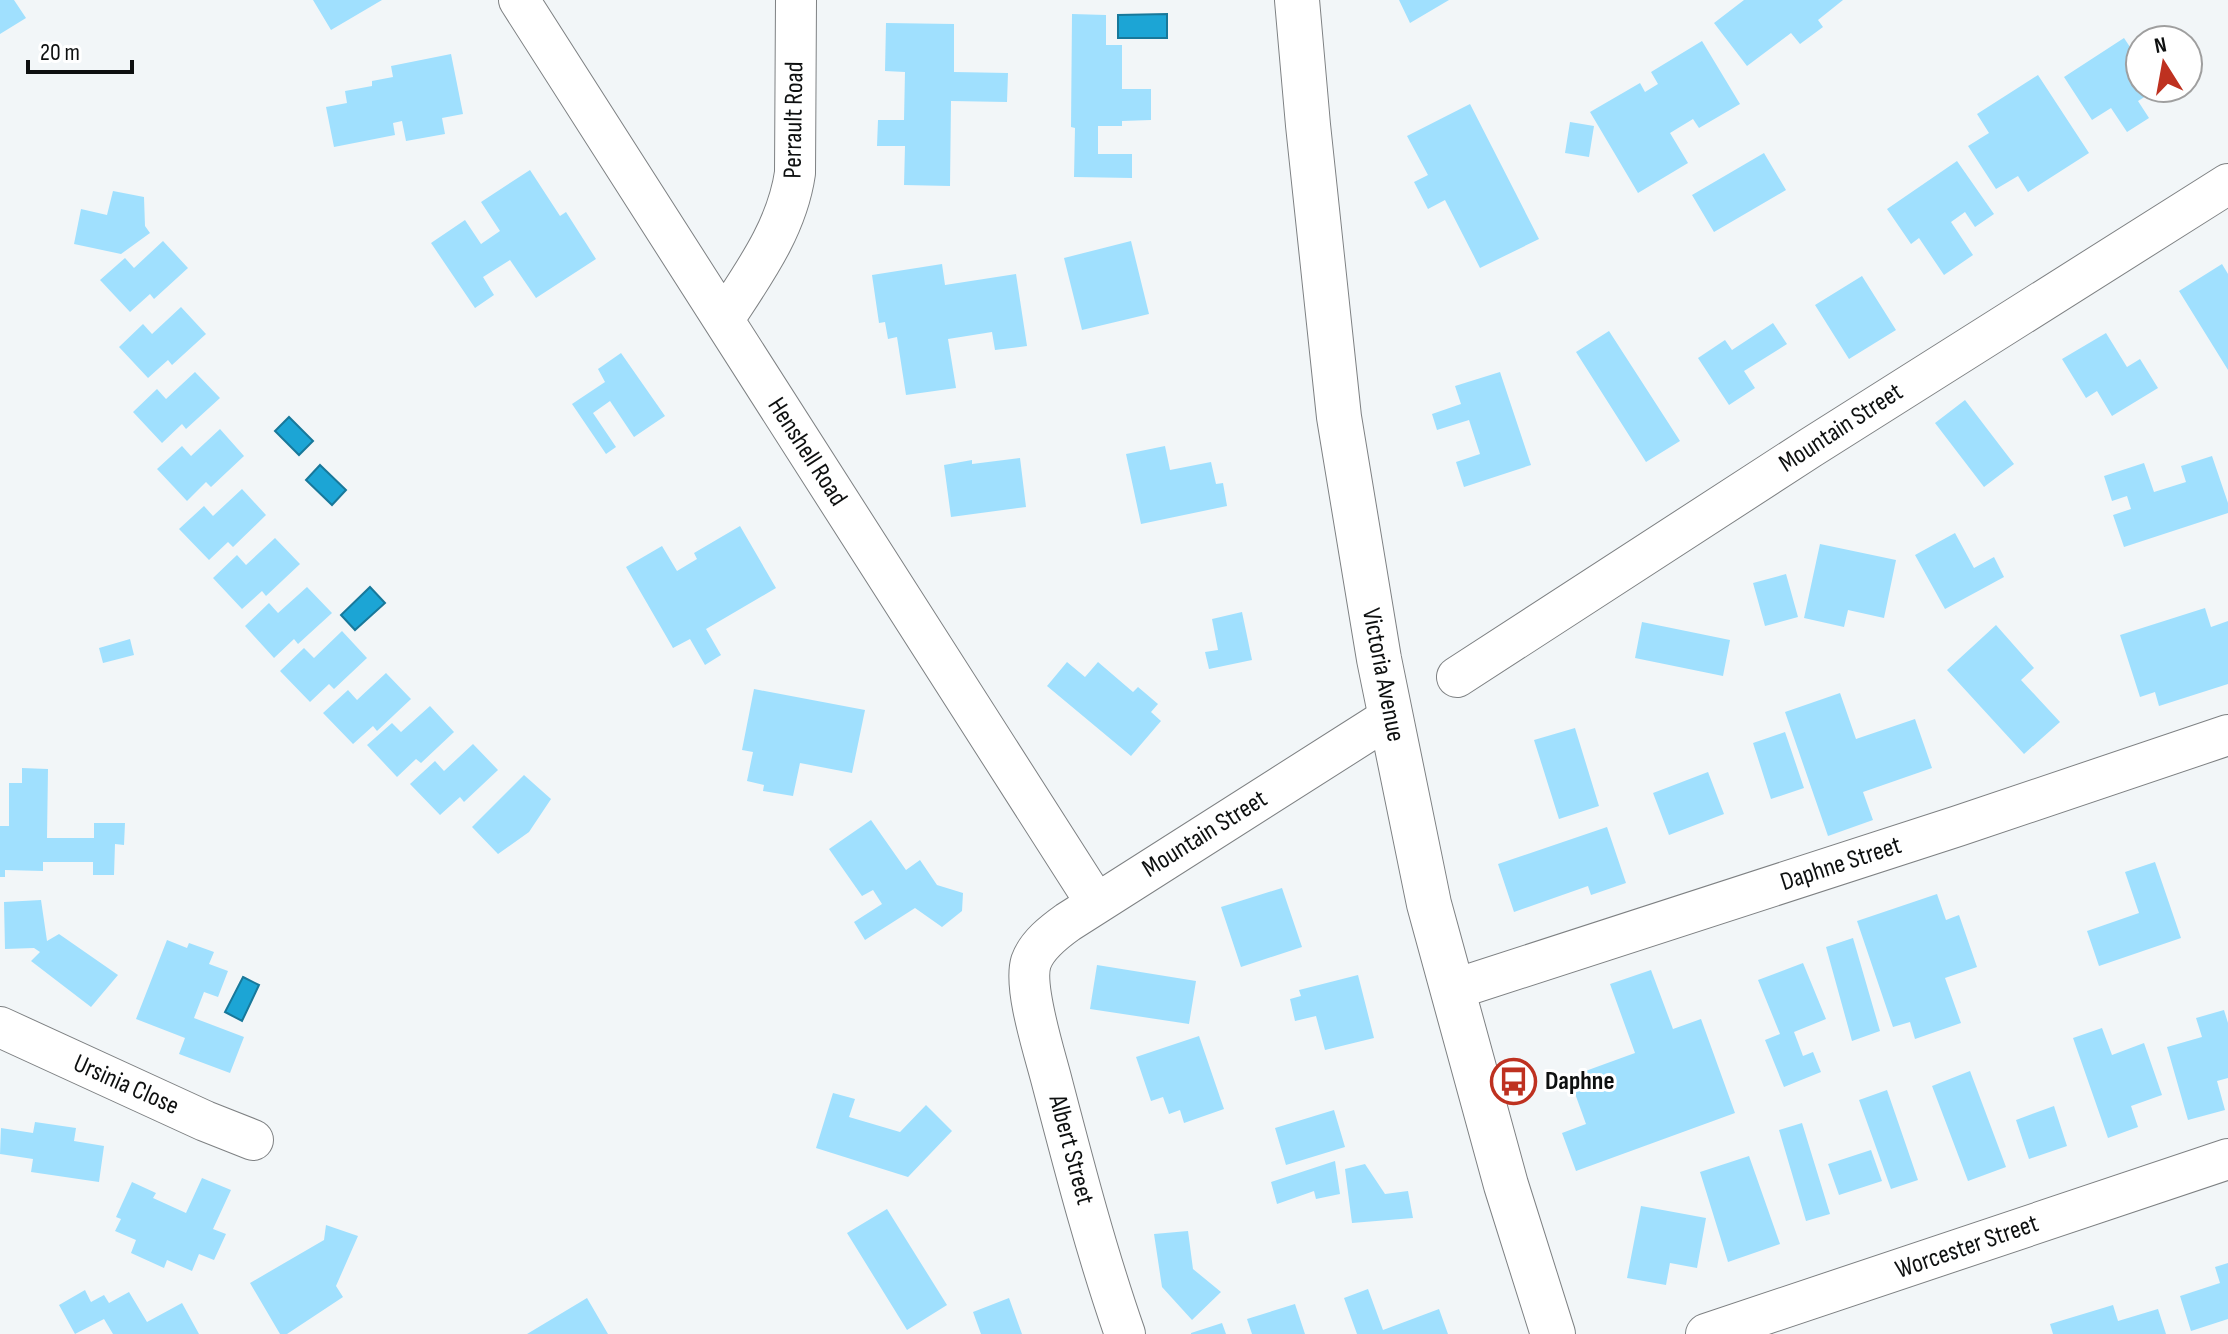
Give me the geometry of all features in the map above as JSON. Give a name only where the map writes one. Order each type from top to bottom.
[{"type":"street","name":"Henshell Road","points":[[519,0],[1096,903]]},
{"type":"street","name":"Perrault Road","points":[[724,319],[771,243],[792,191],[795,173],[796,0]]},
{"type":"street","name":"Victoria Avenue","points":[[1297,0],[1339,417],[1390,717],[1429,904],[1506,1185],[1553,1334]]},
{"type":"street","name":"Mountain Street","points":[[1457,677],[1810,448],[2228,184]]},
{"type":"street","name":"Mountain Street","points":[[1031,963],[1053,932],[1390,717]]},
{"type":"street","name":"Daphne Street","points":[[1452,990],[2228,735]]},
{"type":"street","name":"Albert Street","points":[[1031,963],[1031,995],[1042,1042],[1078,1181],[1125,1334]]},
{"type":"street","name":"Ursinia Close","points":[[0,1027],[253,1140]]},
{"type":"street","name":"Worcester Street","points":[[1706,1334],[2228,1159]]},
{"type":"water","points":[[1167,14],[1167,38],[1118,38],[1118,15]]},
{"type":"water","points":[[289,417],[313,441],[299,455],[275,431]]},
{"type":"water","points":[[320,465],[346,490],[332,505],[306,480]]},
{"type":"water","points":[[370,587],[385,603],[355,630],[341,615]]},
{"type":"water","points":[[243,977],[259,985],[242,1021],[225,1012]]},
{"type":"building","points":[[0,0],[14,0],[26,18],[0,34]]},
{"type":"building","points":[[313,0],[382,0],[331,30]]},
{"type":"building","points":[[1399,0],[1449,0],[1410,23]]},
{"type":"building","points":[[1744,0],[1843,0],[1818,20],[1823,27],[1800,44],[1791,33],[1747,66],[1714,23]]},
{"type":"building","points":[[1072,14],[1106,15],[1106,45],[1122,45],[1122,89],[1151,89],[1151,120],[1122,121],[1122,126],[1098,126],[1098,154],[1132,154],[1132,178],[1074,177]]},
{"type":"building","points":[[886,23],[954,24],[954,72],[1008,73],[1007,102],[951,101],[950,186],[904,185],[905,146],[877,146],[878,120],[904,120],[905,72],[885,71]]},
{"type":"building","points":[[2124,38],[2124,104],[2140,104],[2149,118],[2127,132],[2111,108],[2092,120],[2064,77]]},
{"type":"building","points":[[1702,41],[1740,104],[1699,128],[1693,119],[1670,133],[1688,163],[1638,193],[1590,112],[1640,83],[1645,92],[1658,84],[1651,72]]},
{"type":"building","points":[[451,54],[463,114],[442,118],[445,134],[406,141],[402,121],[393,123],[395,135],[334,147],[326,107],[347,103],[345,91],[372,86],[372,81],[393,77],[391,66]]},
{"type":"building","points":[[2038,75],[2089,153],[2028,192],[2018,176],[1996,189],[1968,146],[1989,133],[1977,114]]},
{"type":"building","points":[[1470,104],[1539,239],[1480,268],[1445,200],[1428,209],[1414,182],[1428,175],[1407,136]]},
{"type":"building","points":[[1570,122],[1594,126],[1589,157],[1565,153]]},
{"type":"building","points":[[1764,153],[1786,190],[1714,232],[1692,195]]},
{"type":"building","points":[[1957,161],[1994,214],[1975,227],[1965,212],[1951,222],[1973,255],[1944,275],[1919,238],[1911,244],[1887,209]]},
{"type":"building","points":[[530,170],[560,216],[566,212],[596,259],[536,298],[510,260],[483,277],[494,295],[475,308],[431,243],[465,220],[481,244],[500,231],[481,202]]},
{"type":"building","points":[[113,191],[144,197],[145,226],[150,233],[121,254],[74,244],[81,209],[107,215]]},
{"type":"building","points":[[163,241],[188,268],[154,299],[150,294],[130,312],[100,280],[125,258],[134,268]]},
{"type":"building","points":[[1131,241],[1149,314],[1082,330],[1064,258]]},
{"type":"building","points":[[942,264],[945,285],[1016,274],[1027,346],[995,350],[992,332],[948,339],[956,388],[906,395],[897,337],[888,339],[885,322],[879,323],[872,275]]},
{"type":"building","points":[[2222,264],[2228,274],[2228,370],[2179,291]]},
{"type":"building","points":[[1862,276],[1896,330],[1849,359],[1815,305]]},
{"type":"building","points":[[181,307],[206,334],[172,365],[168,360],[148,378],[119,347],[143,324],[152,334]]},
{"type":"building","points":[[1773,323],[1787,344],[1744,371],[1755,388],[1729,405],[1698,358],[1725,340],[1732,350]]},
{"type":"building","points":[[1609,331],[1680,441],[1646,462],[1576,352]]},
{"type":"building","points":[[2106,333],[2127,367],[2140,359],[2158,388],[2112,416],[2097,391],[2086,398],[2062,359]]},
{"type":"building","points":[[621,353],[665,416],[634,437],[610,401],[593,413],[616,447],[606,454],[572,404],[605,382],[598,369]]},
{"type":"building","points":[[195,372],[220,398],[186,429],[182,424],[162,443],[133,412],[157,389],[166,399]]},
{"type":"building","points":[[1500,372],[1531,465],[1464,487],[1456,462],[1480,454],[1469,420],[1437,430],[1432,414],[1461,404],[1455,386]]},
{"type":"building","points":[[1965,400],[2014,464],[1984,487],[1935,423]]},
{"type":"building","points":[[220,429],[244,456],[211,487],[206,482],[187,501],[157,469],[182,446],[191,456]]},
{"type":"building","points":[[1165,446],[1170,470],[1211,462],[1216,484],[1223,483],[1227,506],[1141,524],[1126,454]]},
{"type":"building","points":[[2212,456],[2228,503],[2228,513],[2124,547],[2113,515],[2131,509],[2127,496],[2112,501],[2104,476],[2144,463],[2154,492],[2186,482],[2181,466]]},
{"type":"building","points":[[1020,458],[1026,507],[951,517],[944,465],[972,460],[972,464]]},
{"type":"building","points":[[242,489],[266,515],[233,547],[228,542],[209,560],[179,529],[204,506],[213,516]]},
{"type":"building","points":[[740,526],[776,588],[706,629],[721,655],[705,665],[690,639],[673,648],[626,567],[662,546],[677,571],[697,559],[694,553]]},
{"type":"building","points":[[1955,533],[1974,568],[1994,557],[2004,577],[1945,609],[1915,555]]},
{"type":"building","points":[[275,538],[300,564],[266,596],[262,591],[242,609],[213,578],[237,555],[246,565]]},
{"type":"building","points":[[1820,544],[1896,560],[1884,618],[1848,610],[1844,627],[1804,618]]},
{"type":"building","points":[[1786,574],[1798,617],[1765,626],[1753,583]]},
{"type":"building","points":[[307,587],[332,613],[298,644],[294,639],[274,658],[245,626],[269,603],[278,613]]},
{"type":"building","points":[[2205,608],[2211,627],[2228,621],[2228,684],[2159,706],[2155,692],[2140,697],[2120,635]]},
{"type":"building","points":[[1242,612],[1252,660],[1209,669],[1205,652],[1218,650],[1212,619]]},
{"type":"building","points":[[1642,622],[1730,640],[1723,676],[1635,658]]},
{"type":"building","points":[[1996,625],[2034,668],[2021,680],[2060,722],[2024,754],[1947,670]]},
{"type":"building","points":[[342,631],[367,658],[334,689],[329,684],[310,702],[280,671],[304,648],[314,658]]},
{"type":"building","points":[[130,639],[134,655],[103,663],[99,648]]},
{"type":"building","points":[[1067,662],[1085,677],[1098,662],[1133,692],[1138,687],[1158,704],[1151,712],[1161,721],[1131,756],[1047,686]]},
{"type":"building","points":[[386,673],[411,699],[377,731],[373,726],[353,744],[323,713],[348,690],[357,700]]},
{"type":"building","points":[[754,689],[865,710],[852,773],[800,763],[793,796],[763,791],[764,785],[747,781],[753,752],[742,750]]},
{"type":"building","points":[[1840,693],[1856,739],[1915,719],[1932,768],[1863,792],[1873,820],[1828,836],[1785,712]]},
{"type":"building","points":[[430,706],[454,732],[421,763],[416,759],[397,777],[367,745],[392,723],[401,732]]},
{"type":"building","points":[[1575,728],[1599,806],[1559,819],[1534,740]]},
{"type":"building","points":[[1785,732],[1804,788],[1771,799],[1753,743]]},
{"type":"building","points":[[473,744],[498,770],[464,802],[460,797],[440,815],[410,784],[435,761],[444,771]]},
{"type":"building","points":[[22,768],[48,769],[47,838],[94,838],[94,823],[125,823],[124,845],[115,844],[114,875],[93,875],[93,862],[43,862],[43,871],[5,870],[5,877],[0,877],[0,826],[9,826],[9,783],[22,783]]},
{"type":"building","points":[[1708,772],[1724,814],[1669,835],[1653,793]]},
{"type":"building","points":[[524,775],[551,799],[529,832],[498,854],[472,827]]},
{"type":"building","points":[[871,820],[906,870],[920,860],[937,885],[963,893],[962,911],[942,927],[915,908],[865,940],[854,922],[882,904],[873,890],[862,896],[829,849]]},
{"type":"building","points":[[1607,827],[1626,883],[1591,895],[1588,886],[1514,912],[1498,864]]},
{"type":"building","points":[[2155,862],[2181,938],[2099,966],[2087,931],[2139,913],[2125,872]]},
{"type":"building","points":[[1282,888],[1302,947],[1241,967],[1221,907]]},
{"type":"building","points":[[1937,894],[1946,920],[1959,915],[1977,967],[1945,978],[1961,1023],[1915,1039],[1910,1022],[1893,1027],[1857,921]]},
{"type":"building","points":[[41,900],[47,941],[59,934],[118,975],[91,1007],[31,961],[40,952],[34,948],[5,949],[4,902]]},
{"type":"building","points":[[1853,938],[1880,1031],[1852,1041],[1826,947]]},
{"type":"building","points":[[167,940],[187,948],[189,943],[214,952],[209,964],[228,971],[218,997],[204,992],[194,1018],[244,1037],[230,1073],[179,1054],[185,1038],[136,1019]]},
{"type":"building","points":[[1803,963],[1826,1019],[1794,1032],[1803,1056],[1813,1052],[1821,1072],[1784,1087],[1765,1040],[1780,1034],[1758,980]]},
{"type":"building","points":[[1097,965],[1196,981],[1189,1024],[1090,1009]]},
{"type":"building","points":[[1651,970],[1673,1029],[1701,1019],[1735,1113],[1576,1171],[1562,1133],[1586,1124],[1569,1077],[1635,1053],[1610,984]]},
{"type":"building","points":[[1358,975],[1374,1038],[1325,1050],[1316,1016],[1295,1021],[1290,999],[1301,996],[1299,990]]},
{"type":"building","points":[[2224,1010],[2228,1023],[2228,1078],[2217,1081],[2225,1110],[2188,1120],[2167,1047],[2202,1037],[2196,1018]]},
{"type":"building","points":[[2102,1028],[2112,1055],[2144,1043],[2162,1095],[2131,1106],[2138,1127],[2108,1138],[2073,1038]]},
{"type":"building","points":[[1199,1036],[1224,1109],[1184,1123],[1180,1110],[1169,1114],[1163,1097],[1151,1101],[1136,1057]]},
{"type":"building","points":[[1970,1071],[2006,1167],[1968,1181],[1932,1086]]},
{"type":"building","points":[[1887,1090],[1918,1180],[1891,1189],[1859,1100]]},
{"type":"building","points":[[833,1093],[855,1099],[849,1117],[900,1132],[926,1105],[952,1131],[908,1177],[816,1148]]},
{"type":"building","points":[[2054,1106],[2067,1146],[2029,1159],[2016,1120]]},
{"type":"building","points":[[1334,1110],[1345,1147],[1286,1165],[1275,1128]]},
{"type":"building","points":[[35,1122],[76,1128],[74,1141],[104,1146],[99,1182],[31,1172],[33,1159],[0,1154],[1,1128],[33,1133]]},
{"type":"building","points":[[1802,1123],[1830,1214],[1806,1221],[1779,1130]]},
{"type":"building","points":[[1871,1150],[1882,1181],[1839,1195],[1828,1164]]},
{"type":"building","points":[[1749,1156],[1780,1244],[1728,1262],[1700,1172]]},
{"type":"building","points":[[1335,1161],[1340,1194],[1316,1199],[1314,1191],[1277,1204],[1271,1182]]},
{"type":"building","points":[[1365,1164],[1385,1194],[1408,1191],[1413,1218],[1352,1223],[1345,1169]]},
{"type":"building","points":[[202,1178],[231,1190],[213,1229],[226,1234],[214,1260],[199,1254],[192,1271],[167,1260],[164,1268],[131,1253],[136,1240],[115,1231],[121,1219],[116,1217],[132,1182],[156,1193],[153,1198],[186,1213]]},
{"type":"building","points":[[1641,1206],[1706,1218],[1697,1268],[1670,1263],[1666,1285],[1627,1278]]},
{"type":"building","points":[[887,1209],[947,1305],[907,1330],[847,1233]]},
{"type":"building","points":[[326,1225],[358,1236],[336,1286],[343,1297],[287,1334],[280,1334],[250,1283],[324,1240]]},
{"type":"building","points":[[1188,1231],[1193,1269],[1221,1292],[1192,1320],[1162,1287],[1154,1234]]},
{"type":"building","points":[[2228,1263],[2228,1319],[2191,1331],[2180,1296],[2220,1283],[2215,1267]]},
{"type":"building","points":[[1368,1289],[1383,1330],[1439,1309],[1448,1334],[1357,1334],[1344,1298]]},
{"type":"building","points":[[85,1290],[91,1302],[104,1295],[109,1303],[129,1292],[147,1322],[182,1303],[199,1334],[113,1334],[104,1319],[75,1334],[59,1305]]},
{"type":"building","points":[[587,1298],[608,1334],[527,1334]]},
{"type":"building","points":[[1009,1298],[1022,1334],[981,1334],[973,1312]]},
{"type":"building","points":[[1295,1304],[1305,1334],[1252,1334],[1247,1319]]},
{"type":"building","points":[[2113,1305],[2118,1321],[2158,1309],[2166,1334],[2053,1334],[2050,1324]]},
{"type":"building","points":[[1222,1323],[1226,1334],[1191,1334],[1191,1333]]},
{"type":"place","name":"Daphne","points":[[1514,1081]]}]
